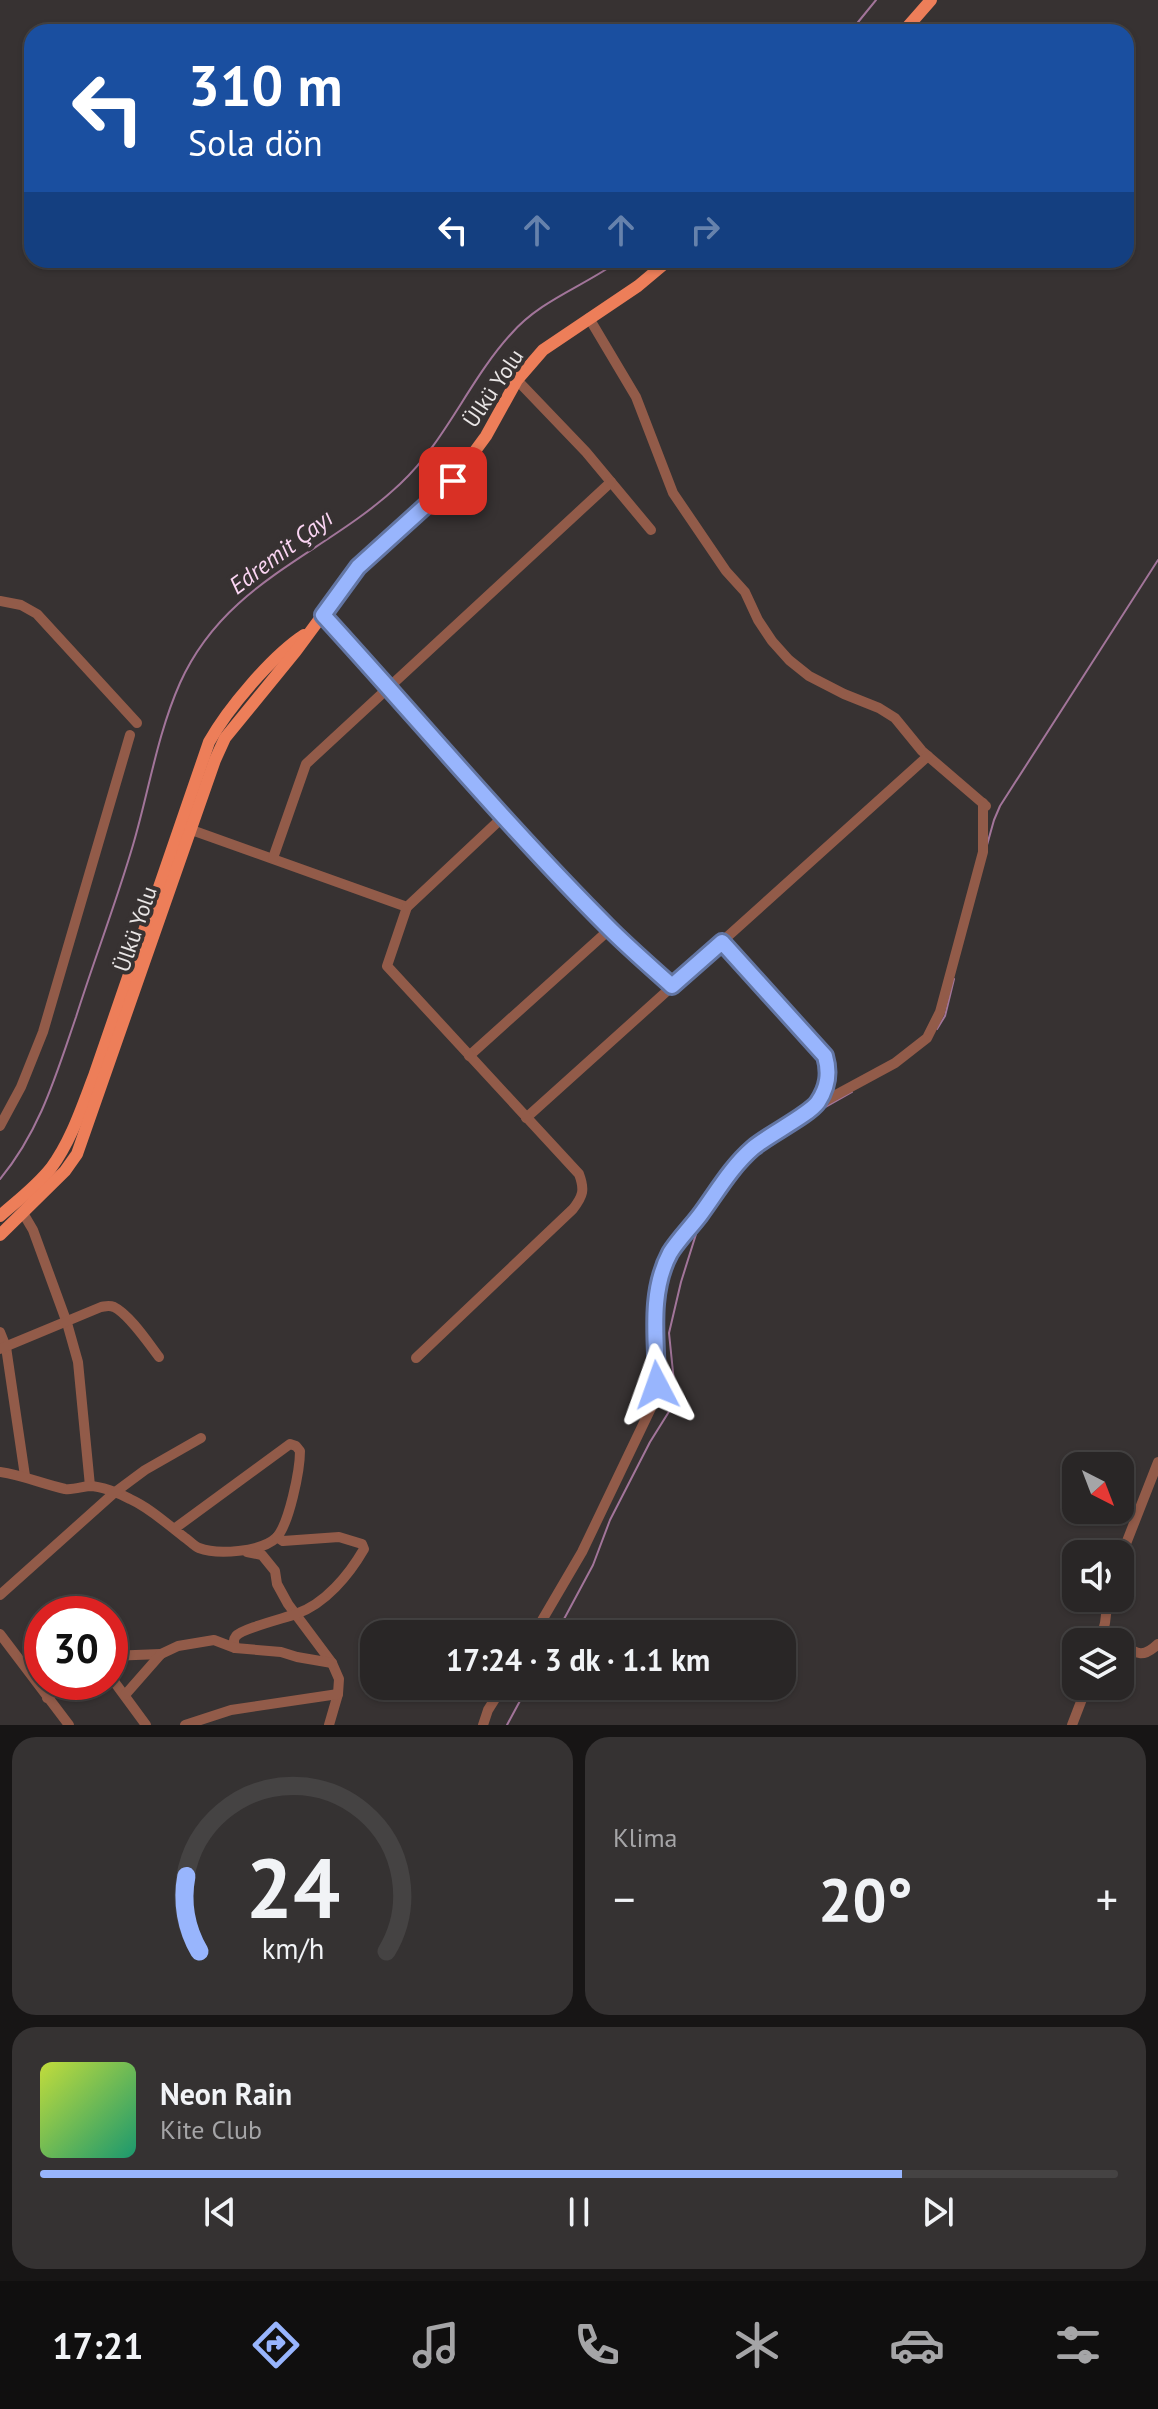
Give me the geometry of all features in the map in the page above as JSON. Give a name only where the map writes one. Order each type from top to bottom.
[{"type":"main road","points":[[910,24],[931,0]]},
{"type":"main road","name":"Ülkü Yolu","points":[[0,1235],[65,1171],[77,1154],[185,828],[209,742],[219,724],[290,644],[307,634],[358,567],[453,481],[486,436],[517,380],[543,350],[659,268]]},
{"type":"main road","name":"Ülkü Yolu","points":[[0,1216],[49,1170],[61,1152],[94,1076],[185,828]]},
{"type":"street","points":[[542,1620],[582,1552],[651,1408],[657,1385],[654,1331],[658,1285],[670,1254],[730,1172],[754,1147],[816,1105],[895,1063],[927,1038],[940,1012],[983,852],[985,805],[928,756],[895,718],[809,676],[772,641],[745,592],[726,571],[673,493],[636,397],[589,318]]},
{"type":"street","points":[[517,380],[586,452],[651,530]]},
{"type":"street","points":[[273,858],[306,764],[611,482]]},
{"type":"street","points":[[0,601],[21,605],[37,614],[137,723]]},
{"type":"street","points":[[323,615],[610,929],[672,986]]},
{"type":"street","points":[[0,1126],[21,1087],[43,1032],[130,735]]},
{"type":"street","points":[[526,1118],[928,756]]},
{"type":"street","points":[[416,1358],[582,1198],[584,1188],[579,1174],[387,966],[407,907],[504,816]]},
{"type":"street","points":[[185,828],[407,907]]},
{"type":"street","points":[[469,1056],[610,929]]},
{"type":"street","points":[[722,942],[825,1056],[830,1071],[816,1105]]},
{"type":"street","points":[[23,1213],[33,1230],[78,1362],[90,1486]]},
{"type":"street","points":[[3,1348],[101,1307],[113,1307],[124,1315],[159,1357]]},
{"type":"street","points":[[0,1332],[25,1476]]},
{"type":"street","points":[[0,1595],[114,1493],[145,1470],[201,1438]]},
{"type":"street","points":[[174,1529],[290,1444],[296,1446],[300,1459],[286,1519],[277,1537],[261,1546],[241,1551]]},
{"type":"street","points":[[1127,1540],[1158,1462]]},
{"type":"street","points":[[0,1472],[25,1476],[68,1490],[90,1486],[114,1493],[130,1499],[199,1548],[262,1555],[275,1571],[277,1584],[295,1614],[332,1663],[339,1679],[329,1725]]},
{"type":"street","points":[[235,1648],[237,1634],[312,1606],[326,1595],[364,1549],[362,1544],[339,1537],[283,1541],[277,1537]]},
{"type":"street","points":[[0,1634],[24,1667]]},
{"type":"street","points":[[128,1692],[161,1654],[173,1647],[214,1640],[235,1648],[281,1652],[332,1663]]},
{"type":"street","points":[[1134,1651],[1148,1653],[1158,1644]]},
{"type":"street","points":[[128,1655],[161,1654]]},
{"type":"street","points":[[185,1725],[220,1720],[231,1710],[338,1694]]},
{"type":"street","points":[[128,1699],[146,1725]]},
{"type":"street","points":[[49,1700],[69,1725]]},
{"type":"street","points":[[483,1725],[494,1700]]},
{"type":"street","points":[[1072,1725],[1082,1700]]},
{"type":"waterway","name":"Edremit Çayı","points":[[856,24],[876,0]]},
{"type":"waterway","name":"Edremit Çayı","points":[[0,1179],[26,1142],[54,1081],[126,867],[165,723],[180,683],[200,648],[223,618],[250,593],[371,509],[400,484],[431,449],[482,371],[523,322],[549,302],[608,268]]},
{"type":"waterway","points":[[987,845],[1000,806],[1158,560]]},
{"type":"waterway","points":[[937,1029],[945,1016],[954,979]]},
{"type":"waterway","points":[[564,1620],[593,1565],[610,1520],[670,1410],[674,1382],[669,1333],[697,1231],[756,1155],[815,1113],[852,1092]]},
{"type":"waterway","points":[[507,1725],[520,1700]]},
{"type":"route","points":[[453,481],[358,567],[323,615],[610,929],[672,986],[722,942],[825,1056],[830,1071],[816,1105],[754,1147],[730,1172],[670,1254],[658,1285],[654,1331],[657,1385]]}]
